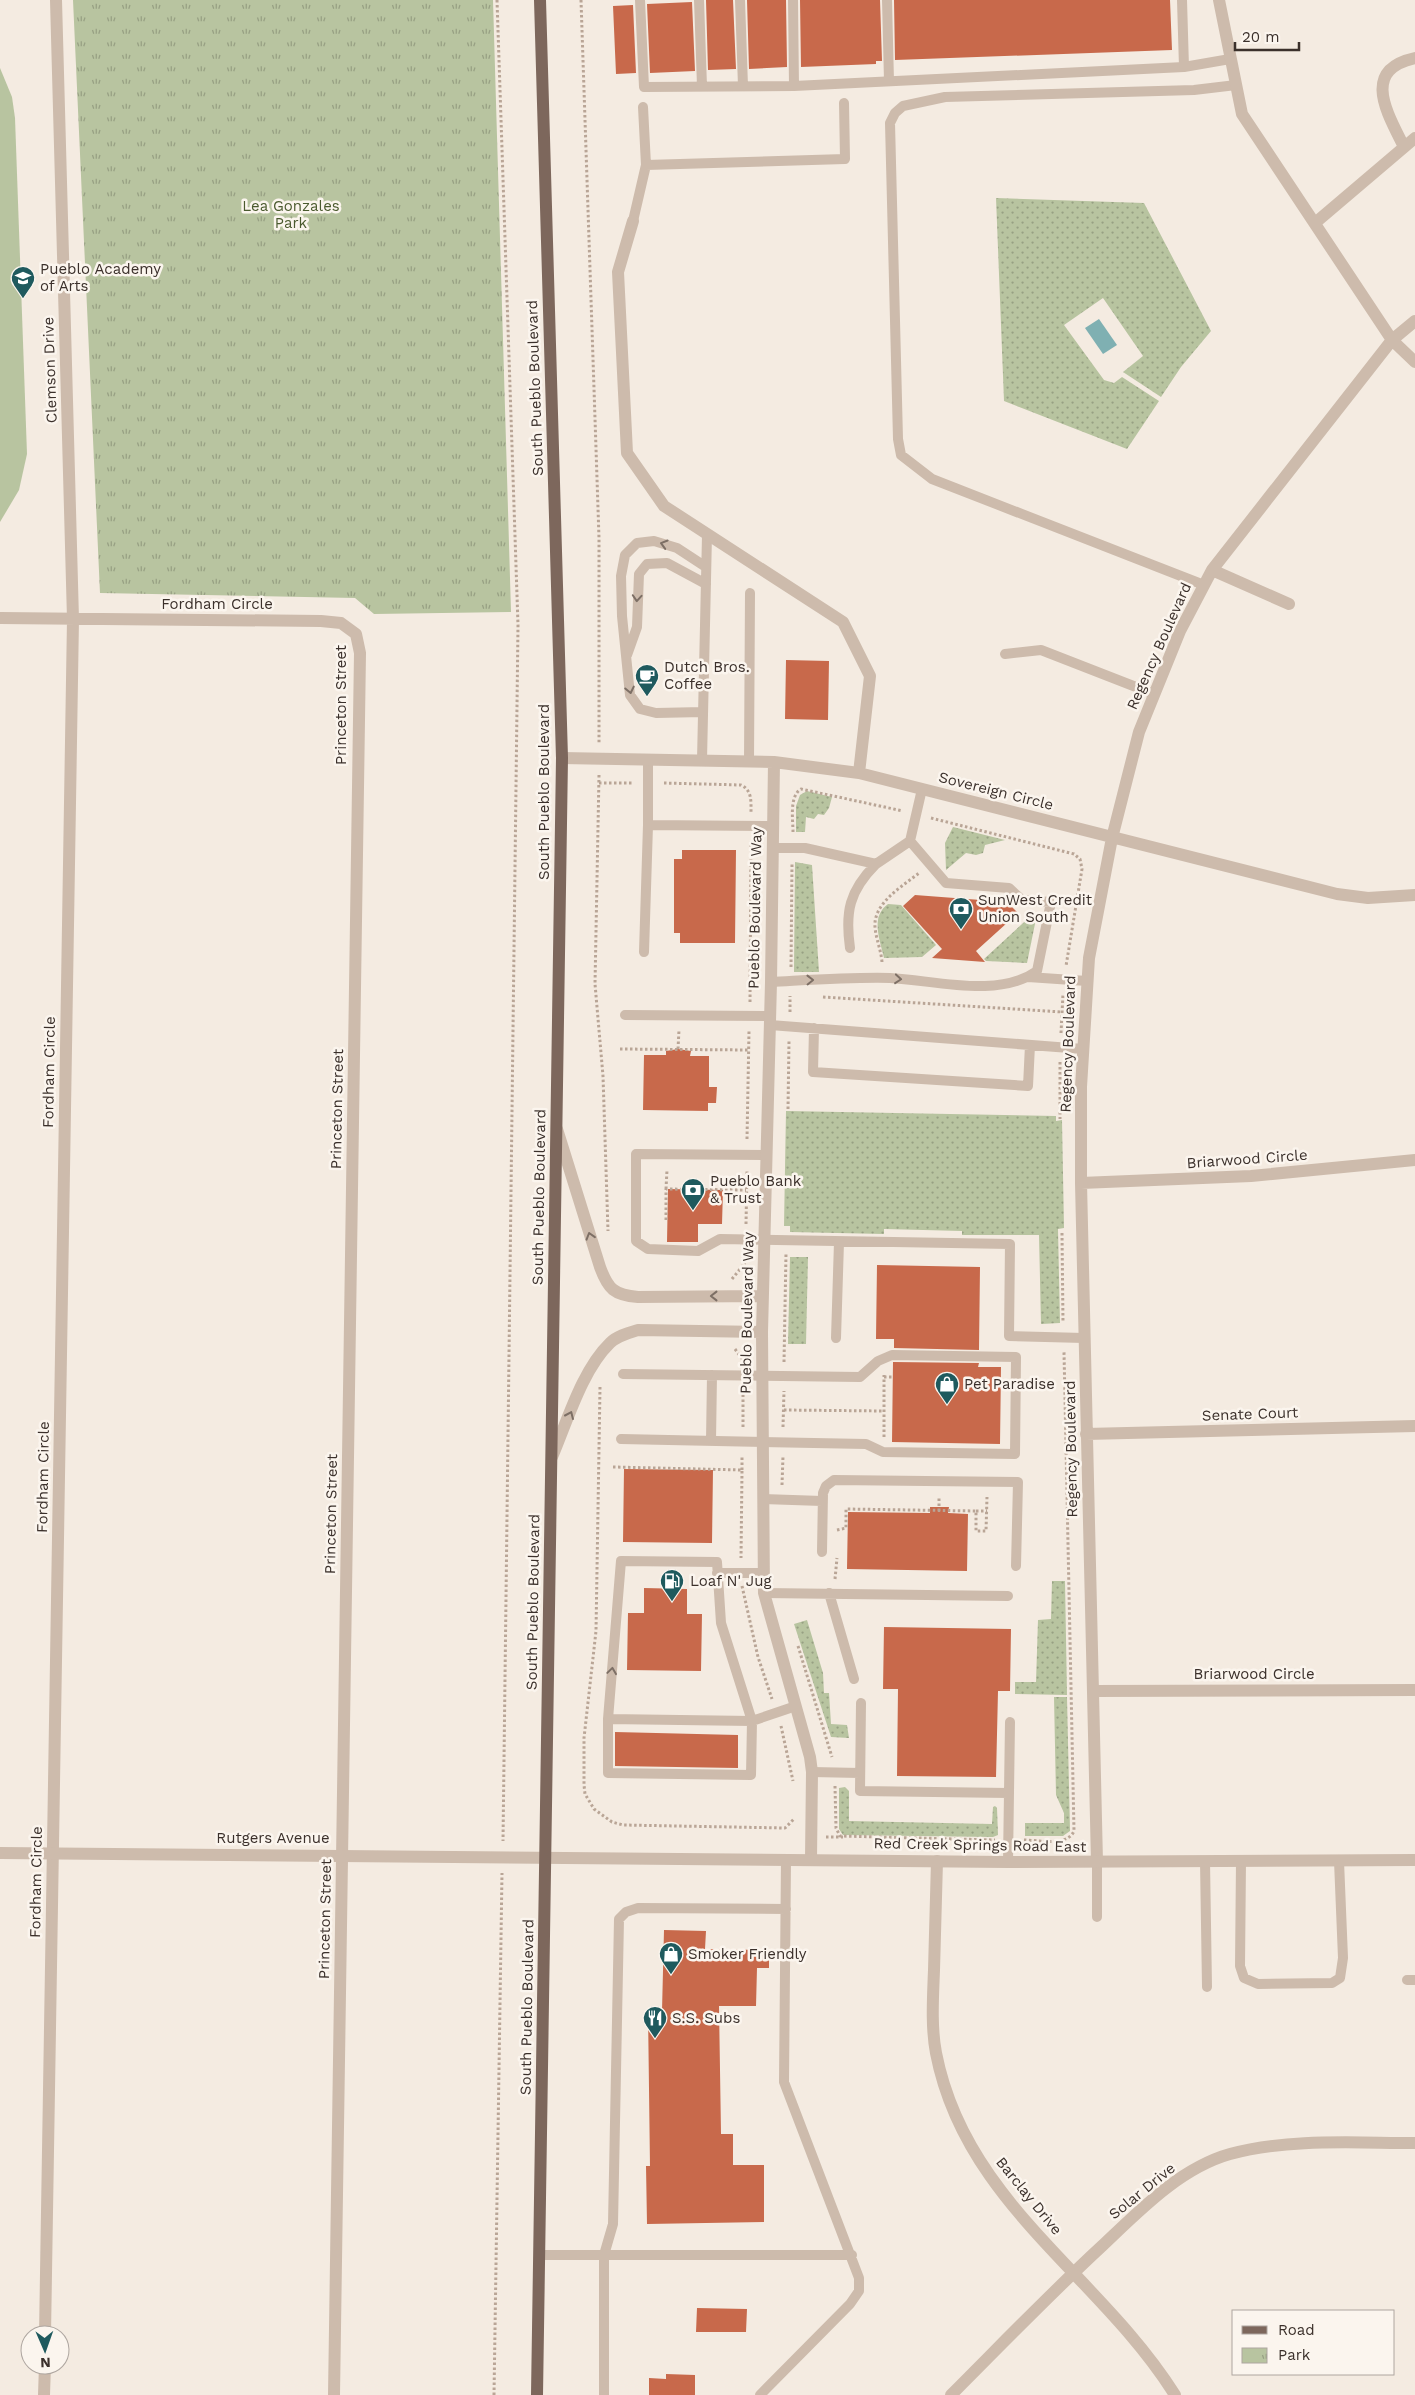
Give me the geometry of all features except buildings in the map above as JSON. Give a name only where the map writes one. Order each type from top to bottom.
[{"type":"main road","name":"South Pueblo Boulevard","points":[[537,2395],[562,758],[540,0]]},
{"type":"street","name":"Clemson Drive","points":[[56,0],[73,619]]},
{"type":"street","points":[[1219,0],[1242,114],[1392,340],[1415,362]]},
{"type":"street","points":[[1404,147],[1383,105],[1382,83],[1393,65],[1415,58]]},
{"type":"street","points":[[1315,223],[1415,138]]},
{"type":"street","points":[[633,221],[618,272],[627,453],[664,506],[843,622],[870,676],[859,773]]},
{"type":"street","name":"Regency Boulevard","points":[[1096,1862],[1081,1183],[1083,1049],[1088,958],[1112,838],[1139,732],[1180,631],[1212,570],[1392,340],[1415,321]]},
{"type":"street","points":[[1212,570],[1289,604]]},
{"type":"street","name":"Fordham Circle","points":[[0,618],[321,621],[341,623],[356,634]]},
{"type":"street","name":"Fordham Circle","points":[[45,2325],[73,619]]},
{"type":"street","name":"Princeton Street","points":[[334,2395],[360,653],[356,634]]},
{"type":"street","name":"Sovereign Circle","points":[[562,758],[774,762],[859,773],[1337,894],[1368,898],[1415,894]]},
{"type":"street","name":"Pueblo Boulevard Way","points":[[774,762],[771,982],[762,1296],[764,1593],[796,1706],[812,1772],[811,1859]]},
{"type":"street","points":[[556,1126],[600,1267],[606,1284],[614,1291],[623,1296],[638,1297],[762,1296]]},
{"type":"street","name":"Briarwood Circle","points":[[1081,1183],[1251,1176],[1415,1160]]},
{"type":"street","points":[[550,1459],[588,1375],[611,1342],[624,1334],[638,1330],[762,1332]]},
{"type":"street","name":"Senate Court","points":[[1086,1434],[1415,1426]]},
{"type":"street","name":"Briarwood Circle","points":[[1093,1691],[1415,1690]]},
{"type":"street","name":"Rutgers Avenue","points":[[0,1852],[545,1856]]},
{"type":"street","name":"Red Creek Springs Road East","points":[[545,1856],[1008,1862],[1415,1860]]},
{"type":"street","name":"Barclay Drive","points":[[937,1861],[933,2002],[936,2052],[948,2099],[969,2143],[993,2182],[1149,2356],[1175,2395]]},
{"type":"street","name":"Solar Drive","points":[[951,2395],[1073,2273],[1149,2202],[1193,2171],[1229,2154],[1288,2143],[1415,2143]]},
{"type":"street","points":[[44,2395],[45,2375]]},
{"type":"lane","points":[[640,0],[644,87],[794,86],[1184,67],[1230,59]]},
{"type":"lane","points":[[699,0],[702,86]]},
{"type":"lane","points":[[740,0],[743,86]]},
{"type":"lane","points":[[793,0],[794,86]]},
{"type":"lane","points":[[887,0],[889,81]]},
{"type":"lane","points":[[1182,0],[1184,67]]},
{"type":"lane","points":[[1204,584],[932,478],[901,455],[898,439],[890,123],[895,113],[902,106],[945,97],[1194,90],[1236,85]]},
{"type":"lane","points":[[646,165],[846,160],[844,103]]},
{"type":"lane","points":[[633,221],[646,165],[643,107]]},
{"type":"lane","points":[[702,760],[707,535]]},
{"type":"lane","points":[[703,712],[656,713],[640,710],[630,695],[621,576],[625,555],[636,543],[654,541],[678,548],[706,567]]},
{"type":"lane","points":[[626,659],[637,626],[639,574],[647,564],[667,564],[706,584]]},
{"type":"lane","points":[[749,761],[750,593]]},
{"type":"lane","points":[[1005,654],[1041,650],[1154,694]]},
{"type":"lane","points":[[644,952],[648,759]]},
{"type":"lane","points":[[850,948],[848,920],[854,890],[863,877],[876,864],[910,841],[922,789]]},
{"type":"lane","points":[[648,825],[773,826]]},
{"type":"lane","points":[[771,982],[882,978],[1001,986],[1028,977],[1036,971],[1041,960],[1051,902],[1022,900],[1009,888],[946,882],[910,841]]},
{"type":"lane","points":[[772,848],[805,848],[876,864]]},
{"type":"lane","points":[[1028,977],[1087,981]]},
{"type":"lane","points":[[625,1014],[770,1020],[790,1026],[1083,1049]]},
{"type":"lane","points":[[814,1028],[813,1072],[1028,1086],[1030,1045]]},
{"type":"lane","points":[[766,1155],[636,1154],[634,1236],[640,1246],[648,1249],[698,1251],[720,1239],[1010,1244],[1009,1336],[1084,1338]]},
{"type":"lane","points":[[836,1338],[839,1242]]},
{"type":"lane","points":[[621,1439],[866,1444],[883,1452],[1015,1454],[1016,1357],[892,1355],[884,1357],[860,1377],[623,1374]]},
{"type":"lane","points":[[711,1441],[712,1375]]},
{"type":"lane","points":[[822,1552],[822,1500],[826,1486],[834,1480],[1018,1482],[1016,1566]]},
{"type":"lane","points":[[763,1499],[822,1500]]},
{"type":"lane","points":[[621,1561],[717,1562],[721,1623],[752,1720],[752,1776],[608,1773],[608,1719],[621,1561]]},
{"type":"lane","points":[[717,1573],[764,1573]]},
{"type":"lane","points":[[764,1593],[829,1592],[1008,1596]]},
{"type":"lane","points":[[829,1592],[854,1679]]},
{"type":"lane","points":[[861,1703],[860,1791],[1009,1792]]},
{"type":"lane","points":[[608,1719],[752,1720],[796,1706]]},
{"type":"lane","points":[[1008,1862],[1010,1722]]},
{"type":"lane","points":[[812,1772],[860,1773]]},
{"type":"lane","points":[[760,2395],[850,2304],[859,2291],[859,2278],[852,2255],[784,2082],[786,1859]]},
{"type":"lane","points":[[1241,1861],[1240,1966],[1244,1978],[1258,1984],[1268,1984],[1332,1983],[1340,1978],[1342,1958],[1339,1860]]},
{"type":"lane","points":[[1205,1861],[1207,1987]]},
{"type":"lane","points":[[1096,1862],[1097,1917]]},
{"type":"lane","points":[[604,2395],[604,2255],[613,2224],[617,1929],[619,1919],[626,1912],[638,1908],[786,1909]]},
{"type":"lane","points":[[539,2255],[852,2255]]},
{"type":"path","points":[[494,2395],[503,1856],[518,625],[496,0]]},
{"type":"path","points":[[599,783],[648,783]]},
{"type":"path","points":[[788,1109],[794,800],[801,789],[916,814],[1074,854],[1080,859],[1082,869],[1065,979],[1062,1012],[1060,1119]]},
{"type":"path","points":[[883,1001],[882,959],[875,924],[876,916],[889,898],[930,864]]},
{"type":"path","points":[[816,996],[1062,1012]]},
{"type":"path","points":[[620,1048],[749,1050]]},
{"type":"path","points":[[666,1220],[666,1189],[746,1190]]},
{"type":"path","points":[[1008,1840],[1062,1841],[1068,1839],[1074,1831],[1062,1233]]},
{"type":"path","points":[[727,1346],[736,1349],[741,1354],[744,1375],[742,1573],[746,1609],[789,1756],[794,1785]]},
{"type":"path","points":[[883,1452],[884,1357]]},
{"type":"path","points":[[884,1377],[893,1377]]},
{"type":"path","points":[[602,1379],[596,1631],[584,1738],[585,1794],[594,1809],[602,1816],[623,1825],[785,1828],[794,1821],[795,1815]]},
{"type":"path","points":[[784,1410],[884,1411]]},
{"type":"path","points":[[613,1467],[742,1470]]},
{"type":"path","points":[[976,1511],[976,1531],[986,1531],[987,1481]]},
{"type":"path","points":[[837,1536],[837,1528],[846,1528],[846,1509],[986,1511]]},
{"type":"path","points":[[827,1578],[836,1578],[837,1553]]},
{"type":"green space","name":"Lea Gonzales Park","points":[[73,0],[493,0],[511,612],[374,614],[355,598],[100,593]]},
{"type":"green space","points":[[0,68],[12,97],[15,118],[27,454],[19,490],[0,522]]},
{"type":"green space","points":[[996,198],[1144,203],[1211,331],[1181,367],[1161,397],[1123,372],[1143,356],[1103,298],[1064,325],[1104,380],[1114,383],[1122,377],[1159,401],[1127,449],[1004,401]]},
{"type":"green space","points":[[807,791],[832,797],[829,808],[824,815],[818,814],[814,819],[806,817],[805,832],[796,832],[796,806],[800,795]]},
{"type":"green space","points":[[953,827],[1005,840],[985,845],[983,853],[976,855],[966,853],[946,870],[945,843]]},
{"type":"green space","points":[[795,862],[812,865],[819,972],[794,972]]},
{"type":"green space","points":[[888,904],[901,905],[936,945],[922,957],[884,958],[878,922],[882,909]]},
{"type":"green space","points":[[1033,914],[1037,914],[1027,963],[986,961],[984,959]]},
{"type":"green space","points":[[786,1111],[1056,1116],[1056,1121],[1062,1120],[1064,1228],[1058,1229],[1060,1323],[1041,1324],[1039,1235],[962,1235],[962,1231],[884,1229],[884,1234],[790,1232],[790,1226],[784,1226]]},
{"type":"green space","points":[[790,1257],[808,1257],[806,1344],[788,1344]]},
{"type":"green space","points":[[1052,1581],[1065,1581],[1067,1695],[1015,1694],[1015,1682],[1036,1682],[1038,1620],[1051,1619]]},
{"type":"green space","points":[[807,1620],[823,1673],[824,1693],[829,1693],[831,1724],[847,1725],[849,1738],[831,1737],[794,1624]]},
{"type":"green space","points":[[1054,1697],[1067,1697],[1070,1831],[1063,1836],[1025,1836],[1025,1823],[1064,1823],[1064,1813],[1056,1795]]},
{"type":"green space","points":[[845,1787],[849,1791],[849,1821],[992,1824],[993,1807],[995,1806],[997,1808],[998,1835],[993,1837],[843,1835],[839,1829],[839,1788]]},
{"type":"water","points":[[1099,319],[1117,345],[1103,354],[1085,328]]},
{"type":"place","name":"Pueblo Academy of Arts","points":[[23,299]]},
{"type":"place","name":"Dutch Bros. Coffee","points":[[647,697]]},
{"type":"place","name":"SunWest Credit Union South","points":[[961,930]]},
{"type":"place","name":"Pueblo Bank & Trust","points":[[693,1211]]},
{"type":"place","name":"Pet Paradise","points":[[947,1405]]},
{"type":"place","name":"Loaf N' Jug","points":[[672,1602]]},
{"type":"place","name":"Smoker Friendly","points":[[671,1975]]},
{"type":"place","name":"S.S. Subs","points":[[655,2039]]}]
